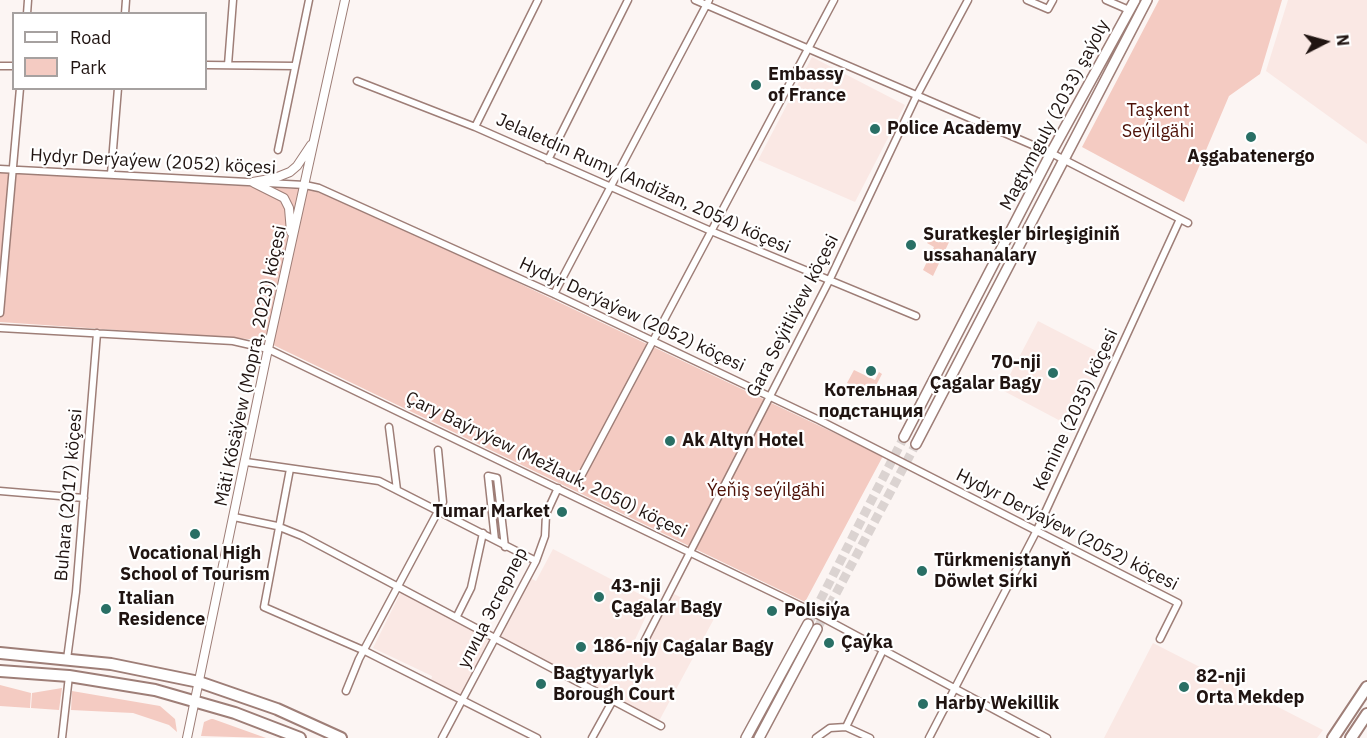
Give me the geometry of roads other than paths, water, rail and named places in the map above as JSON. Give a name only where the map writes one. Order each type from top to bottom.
[{"type":"main road","name":"Magtymguly (2033) şaýoly","points":[[904,437],[1051,153],[1135,0]]},
{"type":"main road","name":"Magtymguly (2033) şaýoly","points":[[916,444],[1147,0]]},
{"type":"main road","points":[[746,738],[808,624]]},
{"type":"main road","points":[[759,738],[817,629]]},
{"type":"main road","points":[[0,653],[111,664],[199,682],[277,709],[341,738]]},
{"type":"main road","points":[[0,671],[69,676],[155,690],[235,713],[300,738]]},
{"type":"main road","points":[[1333,738],[1367,687]]},
{"type":"main road","points":[[1351,738],[1367,714]]},
{"type":"street","points":[[228,65],[233,0]]},
{"type":"street","points":[[278,150],[309,0]]},
{"type":"street","name":"Mäti Kösäýew (Mopra, 2023) köçesi","points":[[188,738],[268,350],[345,0]]},
{"type":"street","points":[[475,127],[538,0]]},
{"type":"street","points":[[548,160],[628,0]]},
{"type":"street","points":[[695,0],[707,2],[916,97],[1051,153],[1188,223]]},
{"type":"street","points":[[578,482],[834,0]]},
{"type":"street","name":"Gara Seýitliýew köçesi","points":[[643,644],[829,281],[916,97],[968,0]]},
{"type":"street","points":[[1027,0],[1048,9],[1053,0]]},
{"type":"street","points":[[1106,0],[1129,10]]},
{"type":"street","points":[[554,294],[707,2]]},
{"type":"street","points":[[207,65],[295,66]]},
{"type":"street","name":"Jelaletdin Rumy (Andižan, 2054) köçesi","points":[[357,81],[475,127],[711,231],[916,316]]},
{"type":"street","points":[[0,313],[20,90]]},
{"type":"street","points":[[111,174],[118,90]]},
{"type":"street","points":[[253,182],[282,176],[297,166],[318,129]]},
{"type":"street","name":"Hydyr Derýaýew (2052) köçesi","points":[[0,169],[305,185],[319,188],[554,294],[770,396],[1178,603],[1160,639]]},
{"type":"street","points":[[253,182],[284,198],[290,215],[290,251]]},
{"type":"street","name":"Kemine (2035) köçesi","points":[[929,738],[1037,531],[1180,219]]},
{"type":"street","name":"Çary Baýryýew (Mežlauk, 2050) köçesi","points":[[0,328],[233,341],[268,350],[803,607],[1047,738]]},
{"type":"street","name":"Buhara (2017) köçesi","points":[[67,659],[84,498],[97,333]]},
{"type":"street","points":[[389,427],[397,490]]},
{"type":"street","points":[[346,691],[397,585],[443,502],[438,450]]},
{"type":"street","points":[[246,462],[365,477],[483,532],[505,547],[536,561]]},
{"type":"street","points":[[290,469],[277,526],[264,606],[365,651],[537,738]]},
{"type":"street","points":[[495,540],[488,476],[497,478],[505,547]]},
{"type":"street","name":"улица Эсгерлер","points":[[442,738],[536,561],[545,536],[546,514],[558,488]]},
{"type":"street","points":[[0,490],[84,498]]},
{"type":"street","points":[[234,517],[277,526],[457,616],[661,726]]},
{"type":"street","points":[[457,616],[471,588],[483,532]]},
{"type":"street","points":[[846,727],[883,650]]},
{"type":"street","points":[[62,738],[69,676]]},
{"type":"street","points":[[592,738],[613,700]]},
{"type":"street","points":[[816,738],[830,728],[846,727],[870,738]]},
{"type":"tunnel","points":[[808,624],[904,437]]},
{"type":"tunnel","points":[[817,629],[916,444]]},
{"type":"place","name":"Embassy of France","points":[[756,85]]},
{"type":"place","name":"Police Academy","points":[[875,129]]},
{"type":"place","name":"Aşgabatenergo","points":[[1251,137]]},
{"type":"place","name":"Suratkeşler birleşiginiň ussahanalary","points":[[911,245]]},
{"type":"place","name":"Котельная подстанция","points":[[871,371]]},
{"type":"place","name":"70-nji Çagalar Bagy","points":[[1053,373]]},
{"type":"place","name":"Ak Altyn Hotel","points":[[670,441]]},
{"type":"place","name":"Tumar Market","points":[[562,512]]},
{"type":"place","name":"Vocational High School of Tourism","points":[[195,534]]},
{"type":"place","name":"Türkmenistanyň Döwlet Sirki","points":[[922,571]]},
{"type":"place","name":"43-nji Çagalar Bagy","points":[[599,597]]},
{"type":"place","name":"Italian Residence","points":[[106,609]]},
{"type":"place","name":"Polisiýa","points":[[772,611]]},
{"type":"place","name":"Çaýka","points":[[829,643]]},
{"type":"place","name":"186-njy Cagalar Bagy","points":[[581,647]]},
{"type":"place","name":"Bagtyyarlyk Borough Court","points":[[541,684]]},
{"type":"place","name":"82-nji Orta Mekdep","points":[[1184,687]]},
{"type":"place","name":"Harby Wekillik","points":[[923,704]]},
{"type":"park label","name":"Taşkent Seýilgähi","points":[[1158,121]]},
{"type":"park label","name":"Ýeňiş seýilgähi","points":[[766,491]]}]
